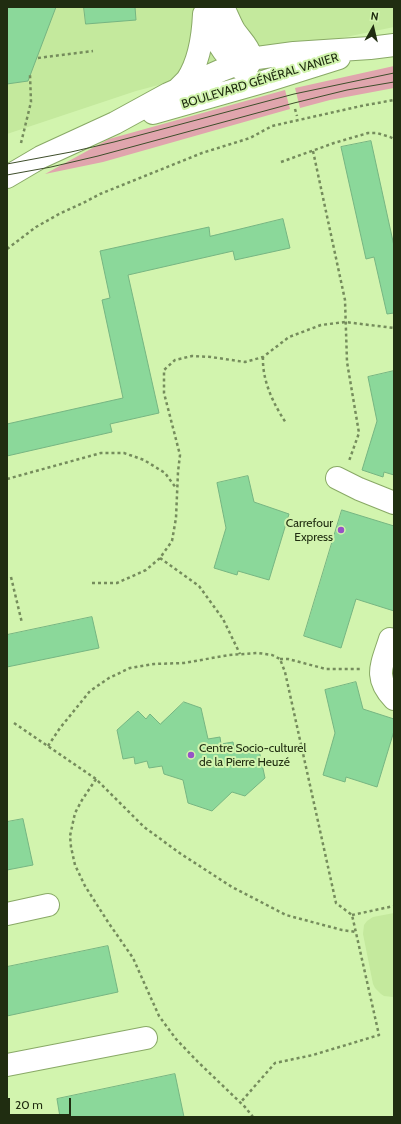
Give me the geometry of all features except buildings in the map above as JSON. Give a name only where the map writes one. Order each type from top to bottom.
[{"type":"street","points":[[205,7],[214,36],[222,50],[243,65],[253,77],[266,81]]},
{"type":"street","points":[[176,98],[195,62],[199,49],[205,7]]},
{"type":"street","points":[[225,10],[237,34],[250,50],[243,65]]},
{"type":"street","points":[[225,10],[234,22],[264,43],[294,53]]},
{"type":"street","name":"BOULEVARD GÉNÉRAL VANIER","points":[[7,177],[40,157],[115,122],[176,98],[221,84],[243,65],[294,53],[370,48],[394,44]]},
{"type":"street","name":"BOULEVARD GÉNÉRAL VANIER","points":[[176,98],[266,81],[370,48]]},
{"type":"street","points":[[342,473],[359,489],[394,503]]},
{"type":"street","points":[[390,639],[380,671],[383,684],[394,699]]},
{"type":"street","points":[[7,914],[48,906]]},
{"type":"street","points":[[7,1065],[146,1038]]},
{"type":"path","points":[[38,58],[93,51]]},
{"type":"path","points":[[20,145],[32,102],[30,75]]},
{"type":"path","points":[[7,248],[36,227],[100,194],[202,153],[250,138],[272,126],[394,100]]},
{"type":"path","points":[[295,109],[297,116]]},
{"type":"path","points":[[281,162],[334,143],[368,133],[377,133],[394,139]]},
{"type":"path","points":[[313,151],[345,300],[347,362],[359,433],[342,473]]},
{"type":"path","points":[[92,583],[117,583],[146,570],[160,558],[172,541],[176,518],[180,455],[164,393],[164,370],[175,360],[192,356],[245,362],[263,357],[289,337],[321,325],[345,322],[394,328]]},
{"type":"path","points":[[263,357],[262,368],[269,390],[286,423]]},
{"type":"path","points":[[7,479],[101,453],[124,453],[144,460],[166,473],[177,489]]},
{"type":"path","points":[[160,558],[199,586],[223,619],[240,654]]},
{"type":"path","points":[[9,575],[22,623]]},
{"type":"path","points":[[48,746],[60,728],[90,691],[110,678],[130,668],[154,664],[184,664],[229,655],[258,653],[272,655],[280,659],[288,659],[326,670],[367,669]]},
{"type":"path","points":[[240,1103],[275,1063],[313,1055],[379,1035],[352,915],[336,903],[285,672],[280,659]]},
{"type":"path","points":[[14,723],[96,779],[144,827],[232,887],[286,915],[342,930],[356,932]]},
{"type":"path","points":[[96,779],[75,813],[71,827],[71,847],[75,865],[85,886],[133,958],[159,1016],[182,1045],[253,1117]]},
{"type":"path","points":[[352,915],[394,906]]},
{"type":"shaded area","points":[[7,7],[394,7],[394,27],[317,43],[136,91],[7,134]]},
{"type":"shaded area","points":[[394,66],[394,88],[330,100],[300,108],[295,88]]},
{"type":"shaded area","points":[[285,90],[290,109],[103,162],[45,174],[109,139]]},
{"type":"shaded area","points":[[394,913],[393,997],[384,996],[375,988],[373,984],[363,934],[364,925],[367,921],[373,917]]},
{"type":"tram line","points":[[7,164],[114,142],[294,94],[394,73]]},
{"type":"tram line","points":[[7,175],[98,156],[347,90],[394,82]]},
{"type":"place","name":"Carrefour Express","points":[[341,530]]},
{"type":"place","name":"Centre Socio-culturel de la Pierre Heuzé","points":[[191,755]]}]
